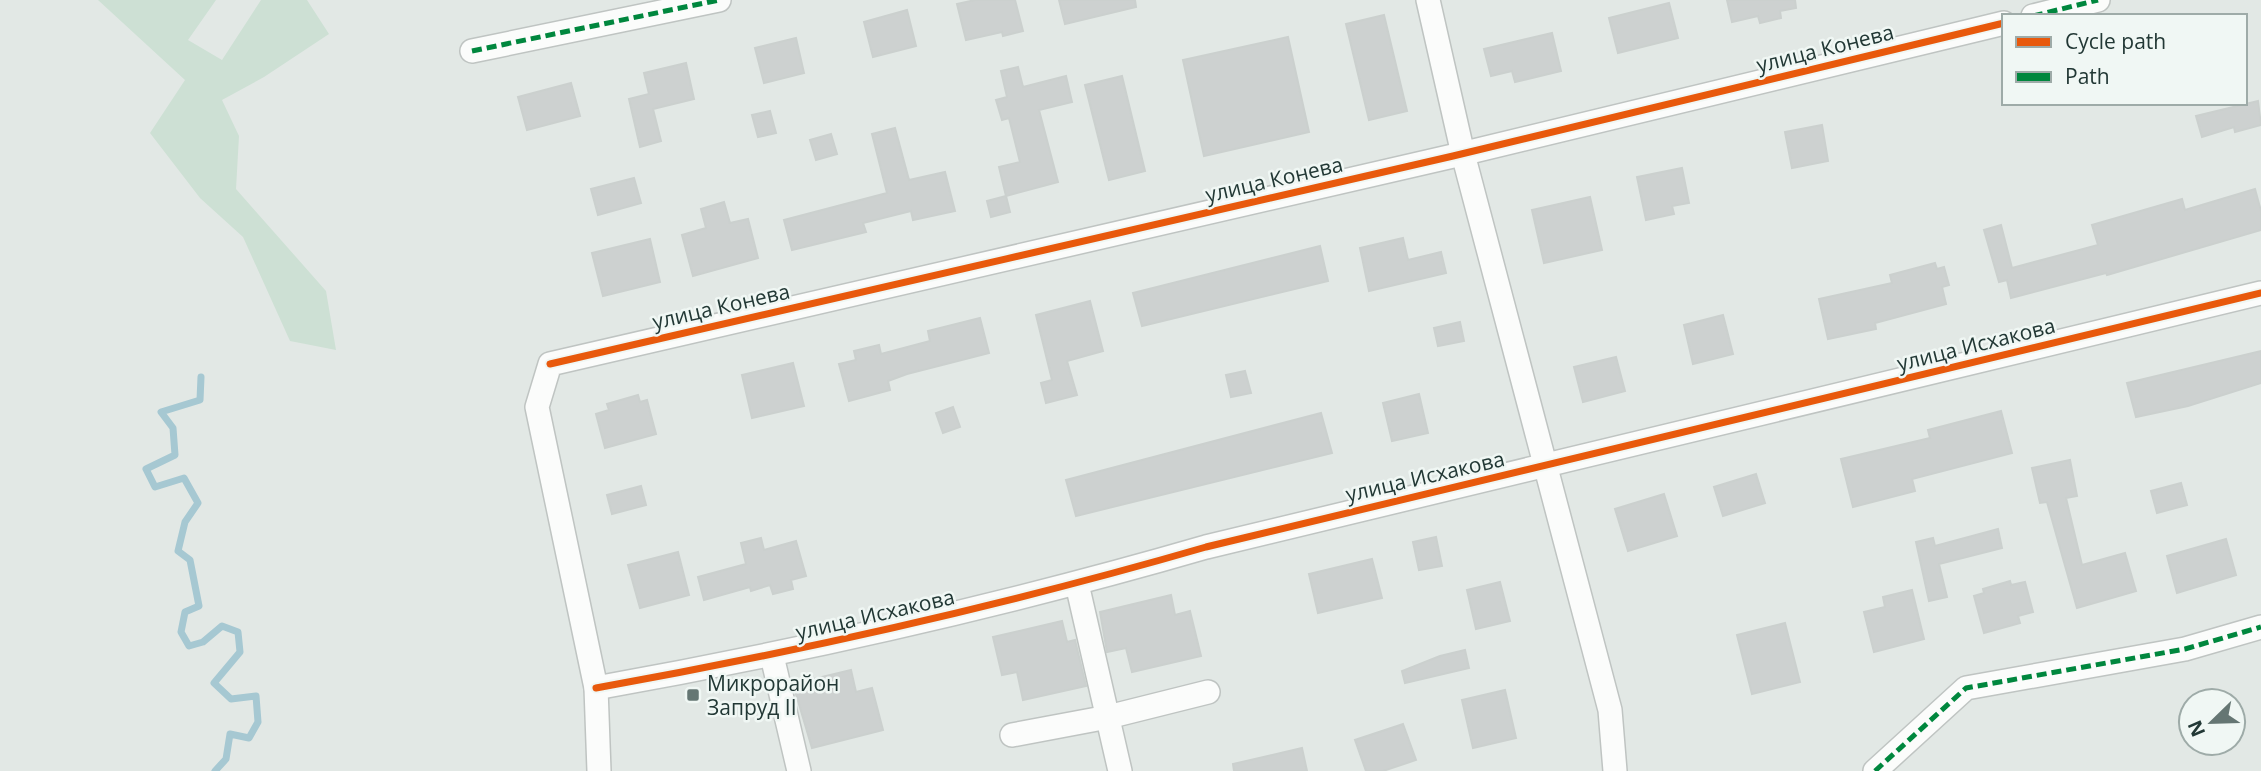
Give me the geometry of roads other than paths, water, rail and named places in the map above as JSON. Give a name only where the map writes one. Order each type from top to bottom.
[{"type":"street","points":[[472,51],[719,0]]},
{"type":"street","points":[[1427,0],[1463,154],[1610,710],[1615,771]]},
{"type":"street","points":[[2041,14],[2098,0]]},
{"type":"street","name":"улица Конева","points":[[596,688],[537,407],[550,364],[1463,154],[2002,23]]},
{"type":"street","name":"улица Исхакова","points":[[596,688],[772,656],[1077,584],[1206,547],[2261,293]]},
{"type":"street","points":[[1077,584],[1120,771]]},
{"type":"street","points":[[1875,771],[1966,688],[2185,649],[2261,628]]},
{"type":"street","points":[[772,656],[799,771]]},
{"type":"street","points":[[596,688],[599,771]]},
{"type":"street","points":[[1012,735],[1208,692]]},
{"type":"waterway","points":[[201,377],[200,400],[161,412],[173,428],[175,455],[146,469],[155,487],[184,478],[198,503],[185,522],[178,551],[190,560],[199,606],[185,612],[181,632],[189,646],[203,642],[222,626],[238,632],[240,652],[214,683],[231,699],[256,696],[258,722],[249,738],[230,734],[226,759],[215,771]]},
{"type":"place","name":"Микрорайон Запруд II","points":[[693,695]]}]
